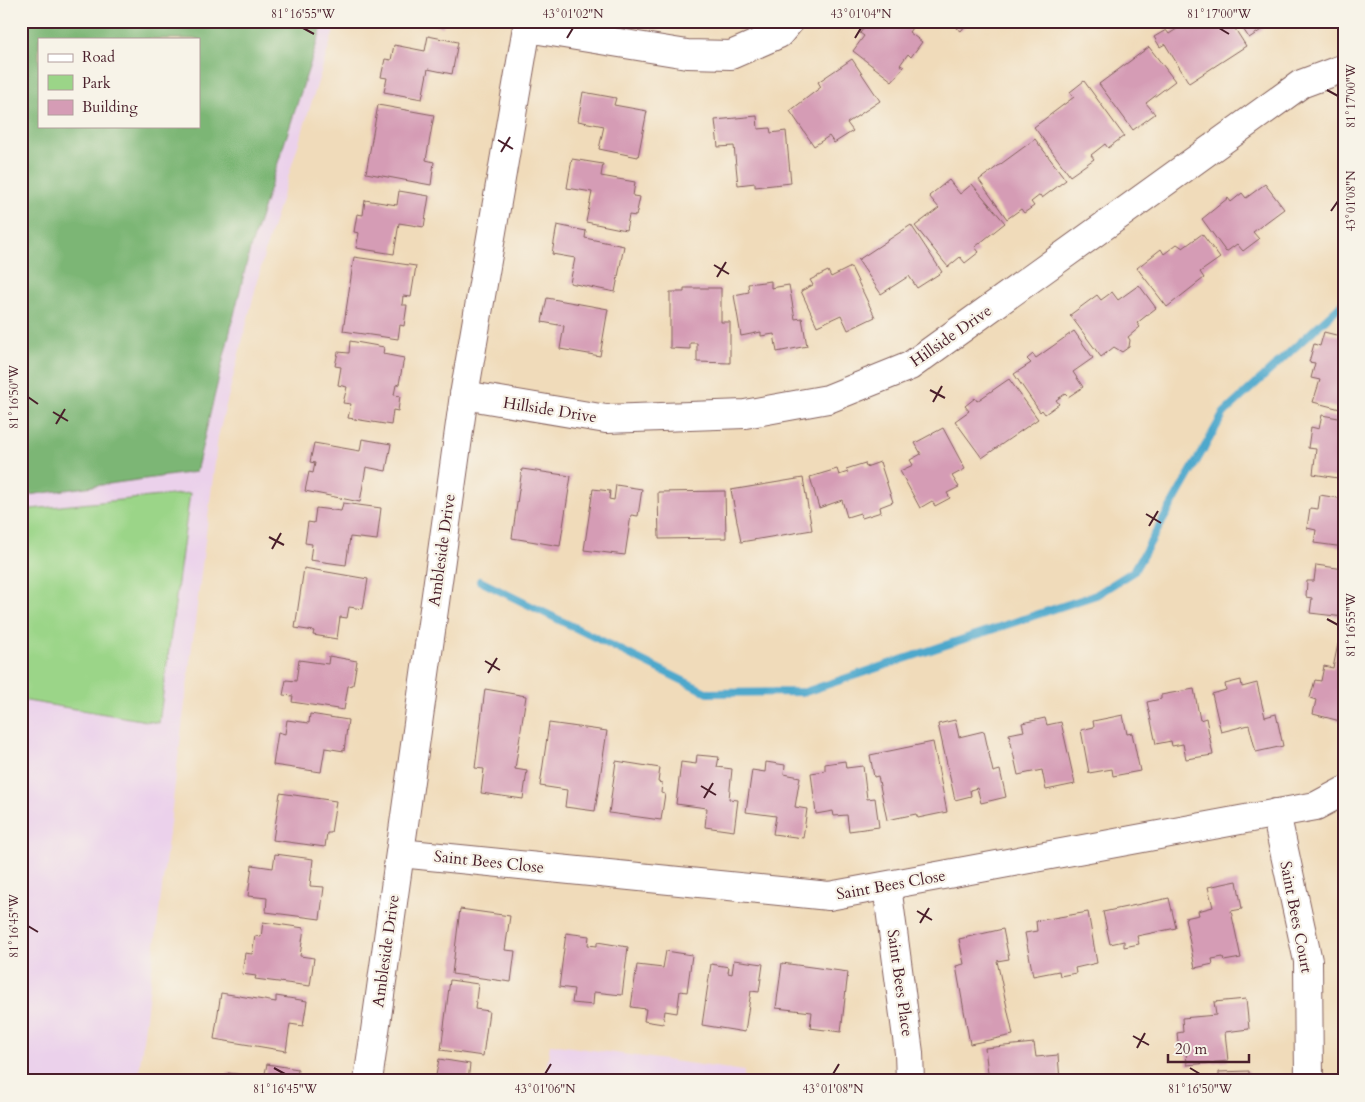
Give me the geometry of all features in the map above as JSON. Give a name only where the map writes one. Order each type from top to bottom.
[{"type":"street","points":[[528,25],[686,54],[731,55],[780,34],[790,21]]},
{"type":"street","name":"Ambleside Drive","points":[[368,1081],[464,395],[528,25]]},
{"type":"street","name":"Hillside Drive","points":[[464,395],[606,419],[745,414],[828,399],[910,366],[1301,84],[1344,68]]},
{"type":"street","name":"Saint Bees Close","points":[[400,853],[829,896],[1316,806],[1344,791]]},
{"type":"street","name":"Saint Bees Court","points":[[1276,813],[1308,961],[1308,1081]]},
{"type":"street","name":"Saint Bees Place","points":[[887,886],[909,1053],[910,1081]]},
{"type":"shaded area","points":[[21,21],[337,21],[265,251],[218,437],[138,1081],[21,1081]]},
{"type":"shaded area","points":[[550,1044],[744,1071],[743,1081],[545,1081]]},
{"type":"green space","points":[[21,21],[324,21],[250,249],[196,472],[21,496]]},
{"type":"green space","points":[[190,493],[159,723],[21,700],[21,510]]},
{"type":"building","points":[[415,21],[444,21],[443,27]]},
{"type":"building","points":[[869,21],[917,21],[909,32],[922,42],[911,57],[908,54],[900,65],[904,67],[892,81],[853,51],[864,36],[860,33]]},
{"type":"building","points":[[948,21],[969,21],[961,31]]},
{"type":"building","points":[[1189,21],[1230,21],[1246,46],[1189,83],[1165,44],[1160,47],[1154,37],[1166,30],[1169,34]]},
{"type":"building","points":[[1238,21],[1275,21],[1249,38]]},
{"type":"building","points":[[428,36],[458,42],[452,74],[428,69],[422,99],[384,92],[387,78],[381,77],[385,59],[391,60],[394,45],[425,51]]},
{"type":"building","points":[[1149,47],[1175,81],[1146,103],[1155,114],[1133,130],[1099,84]]},
{"type":"building","points":[[852,59],[880,101],[847,123],[853,131],[834,143],[829,136],[814,146],[790,111],[821,87],[818,82]]},
{"type":"building","points":[[1084,81],[1124,136],[1108,148],[1105,144],[1091,155],[1094,159],[1070,176],[1034,127],[1074,97],[1070,92]]},
{"type":"building","points":[[583,92],[616,98],[614,105],[647,111],[638,157],[599,149],[604,126],[578,121]]},
{"type":"building","points":[[378,105],[434,115],[426,160],[434,162],[431,185],[366,173]]},
{"type":"building","points":[[757,116],[758,129],[770,128],[771,133],[786,131],[791,183],[755,187],[755,183],[738,185],[734,146],[718,147],[715,120]]},
{"type":"building","points":[[1035,139],[1066,180],[1042,198],[1040,195],[1031,202],[1034,206],[1024,213],[1021,209],[1007,219],[979,180]]},
{"type":"building","points":[[572,159],[603,164],[601,176],[635,182],[633,196],[640,197],[636,216],[629,215],[626,230],[586,222],[592,192],[567,188]]},
{"type":"building","points":[[949,180],[960,194],[972,184],[1005,223],[975,247],[979,252],[965,263],[960,257],[948,267],[915,226],[939,208],[929,196]]},
{"type":"building","points":[[1265,184],[1284,209],[1253,232],[1259,239],[1243,251],[1237,244],[1226,252],[1202,219],[1228,198],[1231,202],[1242,193],[1246,198]]},
{"type":"building","points":[[399,191],[429,196],[424,227],[399,223],[394,254],[356,248],[359,233],[354,232],[357,214],[363,215],[365,200],[397,205]]},
{"type":"building","points":[[557,225],[586,231],[585,238],[624,246],[615,292],[570,283],[575,258],[552,254]]},
{"type":"building","points":[[911,225],[942,272],[917,288],[909,276],[881,294],[858,260]]},
{"type":"building","points":[[1202,234],[1220,258],[1200,272],[1204,278],[1167,307],[1137,268],[1161,249],[1164,254],[1177,244],[1183,248]]},
{"type":"building","points":[[354,257],[416,266],[411,297],[403,296],[402,305],[407,305],[404,326],[400,325],[398,339],[343,331]]},
{"type":"building","points":[[851,267],[875,317],[848,330],[841,315],[817,326],[801,291],[813,285],[810,280],[828,271],[831,277]]},
{"type":"building","points":[[771,281],[771,288],[789,285],[795,319],[802,318],[807,346],[777,352],[774,334],[761,336],[761,332],[741,336],[734,295],[749,292],[748,284]]},
{"type":"building","points":[[1139,285],[1156,308],[1137,323],[1140,327],[1128,337],[1130,340],[1129,347],[1122,352],[1114,347],[1101,357],[1070,315],[1097,295],[1101,300],[1112,292],[1118,300]]},
{"type":"building","points":[[684,288],[721,288],[721,322],[730,322],[730,363],[697,362],[697,343],[690,343],[690,349],[670,348],[670,292],[684,292]]},
{"type":"building","points":[[547,298],[608,309],[600,356],[560,349],[564,326],[542,322]]},
{"type":"building","points":[[1074,331],[1093,358],[1073,372],[1083,387],[1068,397],[1065,394],[1056,400],[1059,404],[1045,414],[1042,410],[1040,412],[1014,374],[1031,363],[1027,359],[1033,354],[1036,358]]},
{"type":"building","points":[[1324,332],[1344,337],[1344,410],[1313,402],[1320,380],[1311,378],[1315,363],[1309,362],[1314,344],[1320,346]]},
{"type":"building","points":[[350,341],[384,347],[383,354],[404,358],[399,384],[396,385],[394,395],[400,396],[398,411],[393,410],[391,425],[348,418],[351,404],[343,403],[347,387],[338,385],[341,367],[335,366],[338,352],[349,353]]},
{"type":"building","points":[[1009,379],[1038,419],[982,458],[955,421],[969,411],[965,406],[975,398],[977,401]]},
{"type":"building","points":[[1322,415],[1344,419],[1344,479],[1313,474],[1316,449],[1308,448],[1311,427],[1319,429]]},
{"type":"building","points":[[943,428],[965,469],[952,476],[959,487],[947,493],[950,498],[935,506],[932,501],[920,508],[900,471],[913,465],[910,460],[921,454],[915,443]]},
{"type":"building","points":[[362,439],[391,444],[386,471],[366,467],[360,502],[305,491],[309,472],[313,473],[315,463],[310,462],[314,443],[360,451]]},
{"type":"building","points":[[880,462],[893,502],[880,507],[881,512],[862,518],[860,513],[847,517],[842,500],[819,508],[810,477],[837,469],[839,475],[848,472],[846,469],[865,463],[866,467]]},
{"type":"building","points":[[522,469],[571,476],[560,546],[512,538]]},
{"type":"building","points":[[803,478],[812,530],[741,542],[731,490]]},
{"type":"building","points":[[616,485],[642,489],[638,516],[631,515],[625,555],[584,550],[593,489],[610,491],[609,499],[614,500]]},
{"type":"building","points":[[725,491],[726,538],[659,539],[658,492]]},
{"type":"building","points":[[1320,495],[1344,499],[1344,547],[1314,543],[1316,530],[1307,528],[1310,508],[1318,509]]},
{"type":"building","points":[[343,503],[381,508],[377,540],[350,537],[346,565],[310,560],[312,544],[305,543],[308,522],[314,523],[316,508],[341,511]]},
{"type":"building","points":[[1316,565],[1344,569],[1344,617],[1310,613],[1312,598],[1306,597],[1307,581],[1314,581]]},
{"type":"building","points":[[304,568],[368,579],[363,609],[349,607],[347,618],[340,617],[337,639],[313,635],[314,631],[295,628]]},
{"type":"building","points":[[1338,644],[1344,645],[1344,722],[1313,714],[1316,700],[1310,698],[1315,680],[1321,681],[1324,666],[1333,668]]},
{"type":"building","points":[[329,656],[357,661],[353,685],[348,686],[344,710],[292,702],[293,696],[283,695],[286,680],[296,681],[299,660],[328,664]]},
{"type":"building","points":[[1241,680],[1242,687],[1257,683],[1265,717],[1276,714],[1283,746],[1256,752],[1249,725],[1221,732],[1212,694],[1226,690],[1225,684]]},
{"type":"building","points":[[485,689],[526,696],[515,769],[527,771],[523,799],[481,793],[484,769],[475,768]]},
{"type":"building","points":[[1194,689],[1200,720],[1206,718],[1213,755],[1186,759],[1183,744],[1172,746],[1171,741],[1156,744],[1147,702],[1161,699],[1161,695]]},
{"type":"building","points":[[310,714],[348,720],[344,751],[325,748],[321,772],[273,765],[278,732],[285,734],[287,720],[309,723]]},
{"type":"building","points":[[1123,715],[1127,734],[1132,733],[1140,771],[1113,776],[1112,769],[1089,773],[1081,730],[1094,727],[1093,721]]},
{"type":"building","points":[[1045,718],[1047,725],[1061,722],[1075,784],[1046,790],[1042,770],[1018,775],[1009,734],[1024,731],[1022,723]]},
{"type":"building","points":[[955,720],[959,737],[984,731],[993,772],[1000,770],[1006,797],[981,803],[977,788],[970,790],[971,796],[955,800],[938,724]]},
{"type":"building","points":[[549,723],[607,731],[595,811],[565,807],[567,790],[540,786]]},
{"type":"building","points":[[933,742],[947,812],[918,818],[916,814],[887,820],[878,776],[874,777],[870,755]]},
{"type":"building","points":[[697,755],[719,757],[717,767],[732,769],[729,799],[738,800],[734,831],[705,827],[707,808],[676,804],[681,762],[696,764]]},
{"type":"building","points":[[616,761],[660,768],[658,782],[662,783],[661,793],[665,794],[661,820],[609,813]]},
{"type":"building","points":[[845,761],[846,768],[863,766],[867,799],[875,798],[879,827],[849,831],[847,815],[834,816],[833,811],[816,814],[811,773],[825,771],[825,764]]},
{"type":"building","points":[[766,762],[785,765],[784,774],[800,777],[795,807],[807,809],[803,838],[773,834],[776,816],[746,812],[752,770],[765,772]]},
{"type":"building","points":[[280,793],[336,801],[331,833],[327,833],[325,847],[273,840]]},
{"type":"building","points":[[275,854],[313,859],[310,886],[324,887],[320,919],[266,912],[267,898],[248,896],[252,865],[273,868]]},
{"type":"building","points":[[1237,881],[1242,909],[1231,911],[1241,958],[1224,961],[1223,957],[1212,959],[1213,964],[1195,968],[1185,918],[1199,915],[1198,911],[1213,907],[1208,887]]},
{"type":"building","points":[[1169,898],[1176,928],[1137,936],[1139,944],[1124,947],[1124,941],[1110,944],[1103,912]]},
{"type":"building","points":[[460,909],[510,916],[505,950],[515,951],[511,982],[452,974]]},
{"type":"building","points":[[1088,912],[1097,963],[1075,968],[1076,973],[1060,976],[1059,971],[1033,976],[1025,933],[1037,931],[1036,921]]},
{"type":"building","points":[[263,922],[304,928],[300,956],[314,958],[310,986],[255,979],[256,976],[242,974],[245,953],[252,954],[255,936],[261,937]]},
{"type":"building","points":[[1003,929],[1009,959],[997,961],[1013,1035],[970,1044],[956,966],[964,964],[959,939]]},
{"type":"building","points":[[566,933],[589,936],[588,945],[597,946],[597,942],[628,947],[622,995],[594,992],[593,1005],[572,1003],[574,989],[559,987]]},
{"type":"building","points":[[666,951],[692,955],[687,992],[680,991],[677,1013],[665,1011],[663,1024],[644,1021],[646,1009],[631,1007],[637,965],[663,968]]},
{"type":"building","points":[[734,960],[763,964],[759,992],[751,991],[745,1032],[702,1025],[711,964],[729,967],[728,973],[732,974]]},
{"type":"building","points":[[782,963],[848,972],[841,1032],[810,1028],[812,1012],[776,1008]]},
{"type":"building","points":[[450,980],[478,984],[475,1009],[489,1011],[483,1056],[441,1050]]},
{"type":"building","points":[[221,993],[276,1002],[276,996],[307,1001],[303,1026],[290,1024],[286,1051],[214,1039]]},
{"type":"building","points":[[1246,999],[1249,1029],[1225,1032],[1228,1061],[1187,1065],[1186,1051],[1179,1052],[1177,1033],[1183,1032],[1182,1018],[1216,1015],[1214,1002]]},
{"type":"building","points":[[1034,1043],[1036,1057],[1058,1055],[1060,1081],[989,1081],[985,1048]]},
{"type":"building","points":[[439,1059],[470,1064],[468,1081],[435,1081]]},
{"type":"building","points":[[267,1064],[298,1069],[297,1081],[227,1081],[228,1073],[264,1078]]},
{"type":"building","points":[[1249,1071],[1249,1081],[1219,1081],[1219,1072]]},
{"type":"building","points":[[822,1077],[848,1077],[848,1081],[822,1081]]},
{"type":"waterway","points":[[480,581],[708,693],[805,692],[1096,595],[1134,571],[1224,413],[1344,302]]}]
